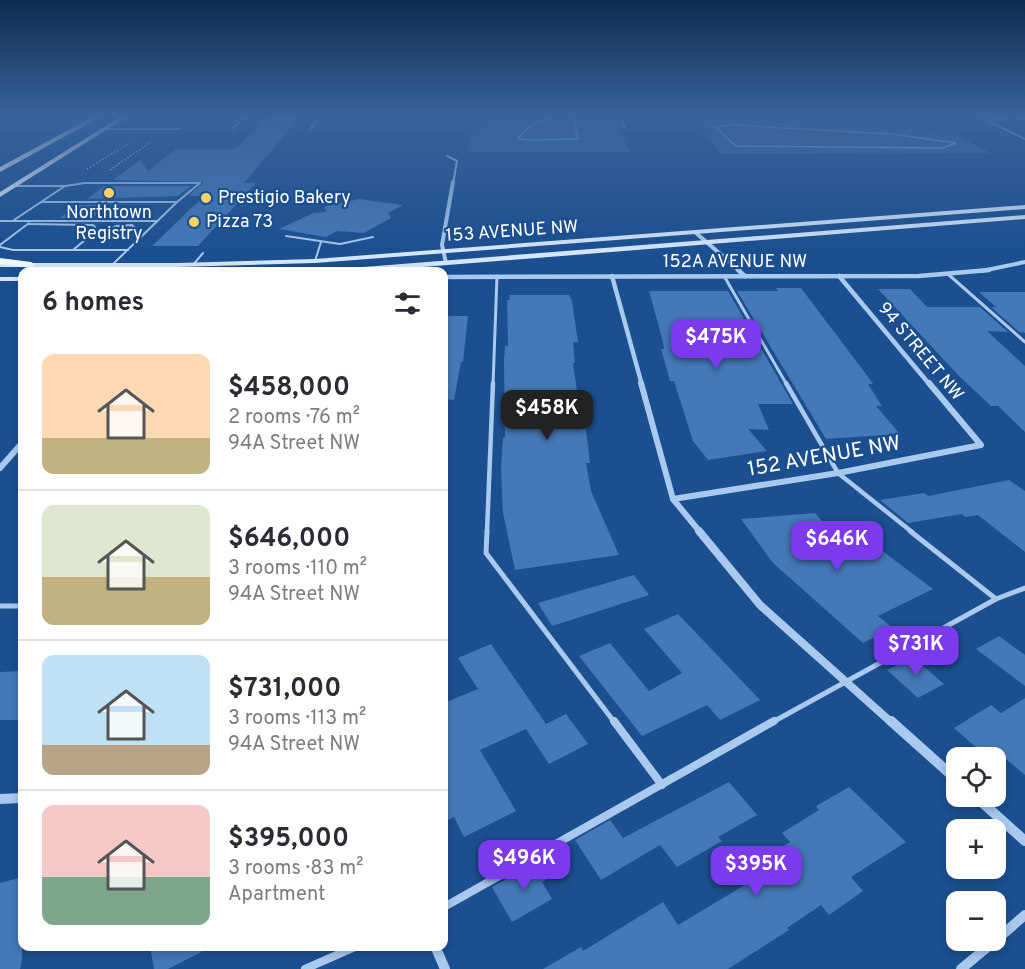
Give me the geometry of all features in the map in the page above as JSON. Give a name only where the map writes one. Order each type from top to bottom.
[{"type":"main road","points":[[0,170],[19,160]]},
{"type":"main road","points":[[0,195],[55,160]]},
{"type":"main road","name":"153 AVENUE NW","points":[[182,267],[442,253],[1025,207]]},
{"type":"main road","name":"153 AVENUE NW","points":[[392,267],[1025,217]]},
{"type":"main road","points":[[0,263],[31,265]]},
{"type":"main road","name":"153 AVENUE NW","points":[[31,265],[155,267]]},
{"type":"main road","points":[[41,267],[69,265]]},
{"type":"main road","points":[[0,270],[18,269]]},
{"type":"main road","points":[[0,279],[18,279]]},
{"type":"street","points":[[446,263],[442,253],[455,160]]},
{"type":"street","points":[[696,233],[745,276]]},
{"type":"street","name":"152A AVENUE NW","points":[[448,277],[949,275],[1025,262]]},
{"type":"street","points":[[612,276],[673,500],[760,605],[946,770]]},
{"type":"street","name":"94 STREET NW","points":[[838,276],[981,445]]},
{"type":"street","name":"152 AVENUE NW","points":[[673,500],[838,473],[981,445]]},
{"type":"street","points":[[0,468],[18,448]]},
{"type":"street","points":[[0,799],[18,798]]},
{"type":"street","points":[[987,807],[1025,841]]},
{"type":"street","points":[[1006,932],[1022,918]]},
{"type":"street","points":[[437,951],[445,969]]},
{"type":"street","points":[[961,969],[983,951]]},
{"type":"lane","points":[[15,186],[65,186],[85,183],[200,183],[112,265]]},
{"type":"lane","points":[[11,221],[65,186]]},
{"type":"lane","points":[[41,202],[177,202]]},
{"type":"lane","points":[[0,246],[34,220]]},
{"type":"lane","points":[[0,221],[158,221]]},
{"type":"lane","points":[[28,224],[93,225],[95,227],[89,232],[91,235]]},
{"type":"lane","points":[[73,250],[91,235],[134,227],[129,232]]},
{"type":"lane","points":[[286,236],[346,244],[373,237]]},
{"type":"lane","points":[[315,261],[321,242]]},
{"type":"lane","points":[[109,250],[116,243]]},
{"type":"lane","points":[[0,246],[13,250],[128,250]]},
{"type":"lane","points":[[193,265],[203,253]]},
{"type":"lane","points":[[949,275],[1025,342]]},
{"type":"lane","points":[[498,276],[486,553],[662,785]]},
{"type":"lane","points":[[724,276],[838,473],[996,599]]},
{"type":"lane","points":[[448,904],[845,681],[996,599],[1025,588]]},
{"type":"lane","points":[[0,606],[18,606]]},
{"type":"lane","points":[[305,969],[346,951]]},
{"type":"path","points":[[85,170],[100,160]]},
{"type":"path","points":[[106,173],[124,160]]},
{"type":"building","points":[[140,160],[148,171],[162,160],[263,160],[244,183],[256,183],[198,246],[152,246],[204,196],[189,196],[203,182],[113,180]]},
{"type":"building","points":[[104,186],[191,186],[178,196],[87,199]]},
{"type":"building","points":[[359,199],[403,205],[388,213],[391,218],[364,233],[337,231],[326,237],[279,229],[313,213],[326,212],[324,207]]},
{"type":"building","points":[[77,205],[108,205],[92,218],[60,218]]},
{"type":"building","points":[[776,288],[801,288],[869,378],[873,384],[868,384],[882,406],[876,406],[900,434],[826,439],[737,291],[778,291]]},
{"type":"building","points":[[878,289],[910,289],[927,307],[980,307],[1008,332],[987,331],[1025,366],[1025,432],[998,406],[991,406],[959,376]]},
{"type":"building","points":[[649,291],[728,291],[793,404],[758,404],[769,430],[748,429],[767,451],[708,460],[693,441],[674,381],[670,381],[661,349],[664,349],[663,342]]},
{"type":"building","points":[[979,292],[1025,292],[1025,333],[1019,332],[991,307],[996,307]]},
{"type":"building","points":[[509,295],[569,295],[572,301],[578,342],[573,342],[575,363],[573,363],[580,412],[585,421],[590,463],[586,463],[591,491],[619,555],[515,570],[503,513],[501,468],[503,438],[505,438],[504,360],[505,346],[508,346],[507,300],[510,300]]},
{"type":"building","points":[[448,316],[468,316],[463,362],[461,362],[454,400],[448,399]]},
{"type":"building","points":[[1009,480],[1025,491],[1025,552],[978,515],[965,517],[962,514],[908,523],[880,500],[924,493],[928,496]]},
{"type":"building","points":[[815,513],[850,554],[873,544],[933,589],[878,616],[893,628],[863,643],[773,563],[741,519]]},
{"type":"building","points":[[634,575],[649,595],[552,626],[538,603]]},
{"type":"building","points":[[678,614],[760,700],[720,720],[707,705],[642,736],[579,656],[610,643],[649,691],[682,673],[644,629]]},
{"type":"building","points":[[999,636],[1025,655],[1025,686],[976,649]]},
{"type":"building","points":[[491,644],[546,724],[566,714],[588,744],[549,764],[526,729],[480,750],[516,811],[464,837],[454,817],[448,820],[448,701],[478,689],[458,658]]},
{"type":"building","points":[[913,657],[944,684],[918,698],[887,670]]},
{"type":"building","points":[[18,671],[18,720],[0,720],[0,672]]},
{"type":"building","points":[[1025,698],[1025,775],[1006,759],[1006,747],[976,747],[954,728],[991,705],[1001,713]]},
{"type":"building","points":[[729,782],[757,815],[718,837],[722,841],[677,867],[660,845],[601,880],[575,840],[610,820],[623,838]]},
{"type":"building","points":[[849,787],[906,842],[851,877],[863,891],[829,915],[821,905],[787,928],[789,930],[728,969],[543,969],[581,947],[583,951],[663,902],[678,925],[758,877],[750,866],[790,842],[782,833],[819,810],[816,806]]},
{"type":"building","points":[[540,860],[550,877],[542,882],[552,899],[512,922],[492,887]]},
{"type":"building","points":[[18,878],[18,951],[22,951],[20,969],[0,969],[0,883]]},
{"type":"building","points":[[151,951],[203,951],[168,969],[154,969]]},
{"type":"place","name":"Northtown Registry","points":[[109,193]]},
{"type":"place","name":"Prestigio Bakery","points":[[206,198]]},
{"type":"place","name":"Pizza 73","points":[[194,222]]}]
